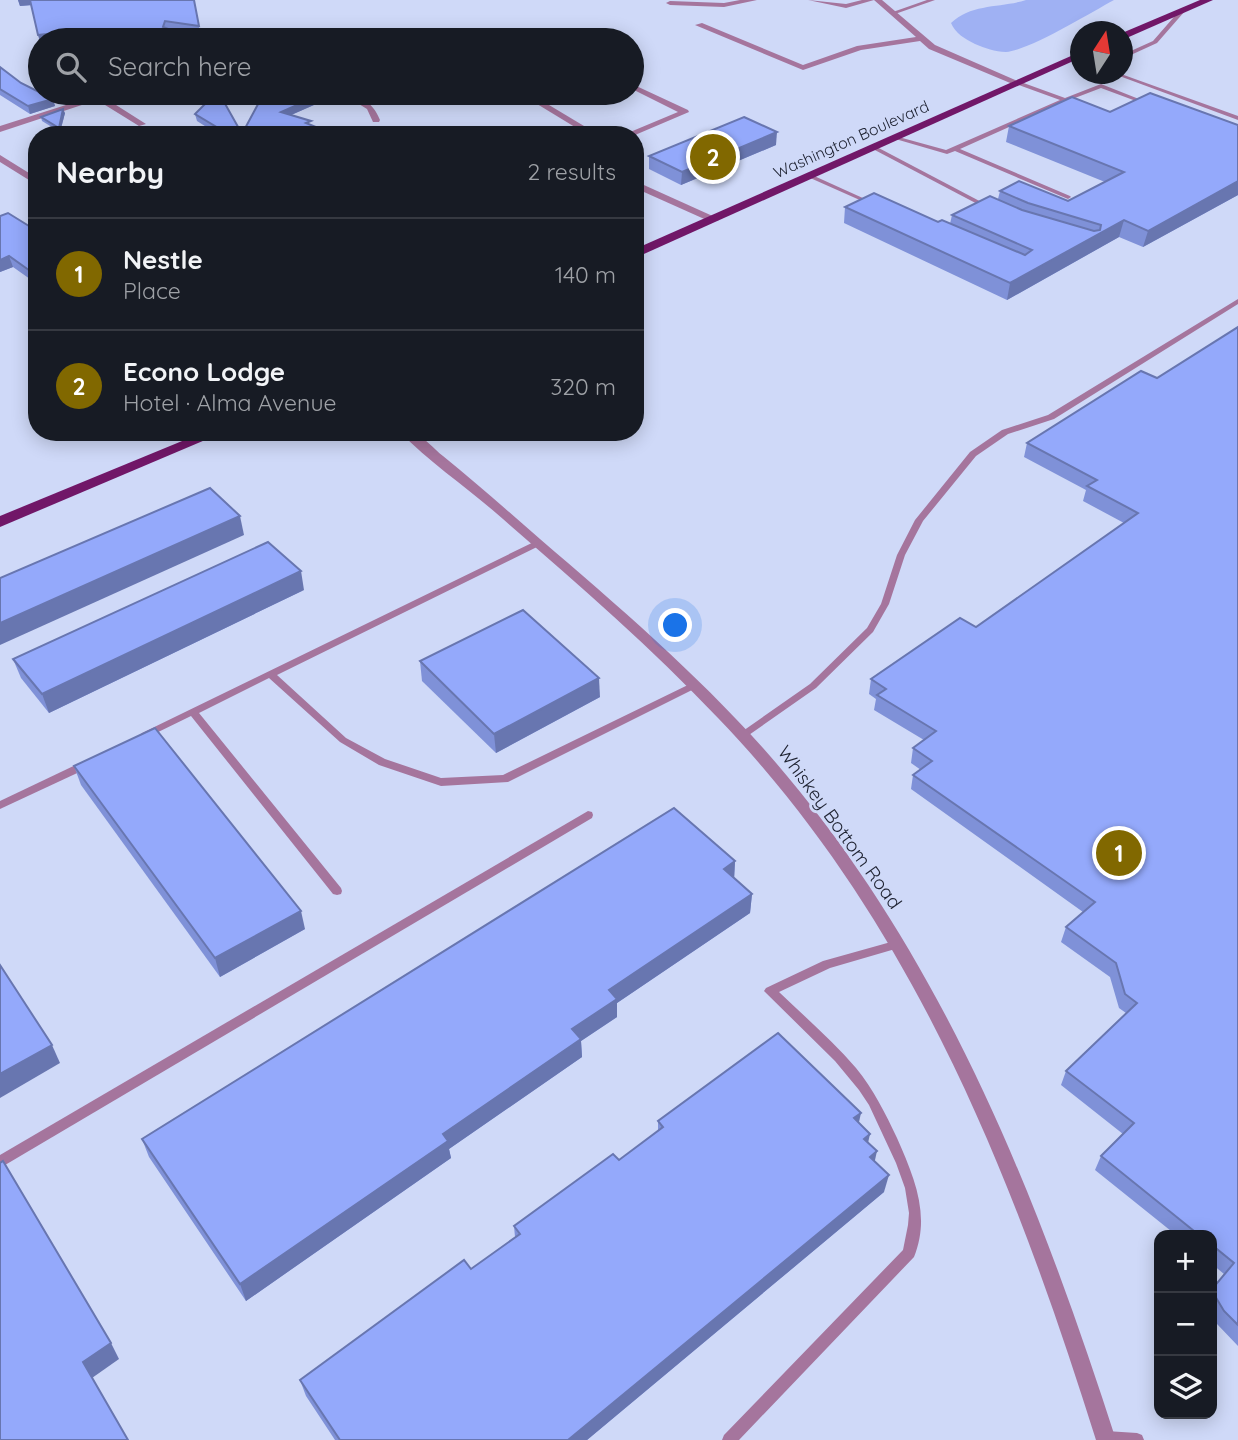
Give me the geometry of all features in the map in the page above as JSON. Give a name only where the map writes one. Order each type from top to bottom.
[{"type":"main road","points":[[1133,32],[1208,0]]},
{"type":"main road","name":"Washington Boulevard","points":[[644,250],[1070,60]]},
{"type":"main road","points":[[0,522],[195,441]]},
{"type":"street","points":[[670,3],[724,5],[753,0]]},
{"type":"street","points":[[812,0],[846,6],[871,0]]},
{"type":"street","points":[[878,0],[919,39],[945,54],[1018,83]]},
{"type":"street","points":[[699,25],[803,68],[860,48],[919,39]]},
{"type":"street","points":[[644,92],[685,112],[644,128]]},
{"type":"street","points":[[0,129],[66,105]]},
{"type":"street","points":[[111,105],[142,124]]},
{"type":"street","points":[[366,105],[376,114],[376,120]]},
{"type":"street","points":[[544,105],[580,126]]},
{"type":"street","points":[[0,158],[28,176]]},
{"type":"street","points":[[644,188],[714,220]]},
{"type":"street","name":"Whiskey Bottom Road","points":[[417,441],[538,543],[695,685],[743,735],[811,816],[876,907],[978,1088],[1014,1174],[1106,1439]]},
{"type":"lane","points":[[893,13],[932,0]]},
{"type":"lane","points":[[1133,52],[1155,41],[1181,11]]},
{"type":"lane","points":[[1133,80],[1238,118]]},
{"type":"lane","points":[[1018,83],[1065,100]]},
{"type":"lane","points":[[895,138],[947,152],[1101,86],[1151,105]]},
{"type":"lane","points":[[873,147],[966,198],[1000,213]]},
{"type":"lane","points":[[956,149],[1068,197]]},
{"type":"lane","points":[[810,176],[886,210]]},
{"type":"lane","points":[[743,735],[813,686],[870,630],[885,604],[905,546],[926,510],[964,461],[1005,432],[1051,417],[1238,301]]},
{"type":"lane","points":[[134,740],[538,543]]},
{"type":"lane","points":[[270,674],[343,740],[382,762],[441,782],[503,779],[695,685]]},
{"type":"lane","points":[[193,712],[337,891]]},
{"type":"lane","points":[[0,806],[98,758]]},
{"type":"lane","points":[[0,1162],[588,815]]},
{"type":"lane","points":[[729,1440],[909,1253],[916,1231],[916,1205],[901,1162],[872,1100],[829,1048],[770,992],[827,964],[898,944]]},
{"type":"lane","points":[[1106,1439],[1137,1440]]},
{"type":"water","points":[[1114,0],[1078,21],[1070,21],[1070,25],[1030,45],[1006,52],[990,50],[971,42],[958,33],[951,23],[977,9],[1016,2]]},
{"type":"building","points":[[30,0],[194,0],[199,26],[165,21],[163,27],[166,28],[36,28]]},
{"type":"building","points":[[0,67],[28,86],[28,105],[32,105],[28,106],[0,89]]},
{"type":"building","points":[[1150,93],[1238,125],[1238,181],[1148,231],[1124,220],[1010,283],[845,207],[874,193],[938,222],[942,220],[1025,255],[1032,250],[952,215],[990,196],[1022,210],[1094,231],[1100,230],[1101,225],[1028,203],[1000,191],[1019,181],[1068,201],[1124,172],[1009,126],[1072,97],[1110,112]]},
{"type":"building","points":[[204,105],[226,105],[238,126],[215,126],[195,114]]},
{"type":"building","points":[[258,105],[297,105],[281,112],[311,121],[306,123],[313,126],[246,126]]},
{"type":"building","points":[[63,109],[59,126],[41,117]]},
{"type":"building","points":[[744,117],[777,132],[682,172],[649,156]]},
{"type":"building","points":[[8,213],[28,225],[28,269],[9,256],[0,260],[0,216]]},
{"type":"building","points":[[1238,327],[1238,1325],[1217,1299],[1217,1283],[1234,1263],[1217,1249],[1217,1230],[1193,1230],[1101,1156],[1134,1123],[1066,1071],[1137,1003],[1125,994],[1116,963],[1066,927],[1095,902],[913,775],[932,761],[913,748],[936,731],[877,695],[886,689],[871,679],[960,618],[976,627],[1138,513],[1087,486],[1097,480],[1027,443],[1141,371],[1157,378]]},
{"type":"building","points":[[210,488],[240,516],[0,623],[0,578]]},
{"type":"building","points":[[268,542],[301,571],[42,694],[13,659]]},
{"type":"building","points":[[523,610],[599,678],[494,734],[420,661]]},
{"type":"building","points":[[155,728],[301,911],[215,958],[74,766]]},
{"type":"building","points":[[674,808],[735,861],[724,869],[752,894],[609,990],[617,999],[572,1029],[581,1039],[443,1134],[448,1141],[240,1284],[142,1139]]},
{"type":"building","points":[[0,965],[52,1045],[0,1074]]},
{"type":"building","points":[[778,1033],[861,1113],[854,1118],[870,1134],[864,1139],[877,1151],[870,1157],[889,1175],[568,1440],[340,1440],[300,1380],[464,1260],[471,1269],[520,1234],[514,1226],[613,1154],[619,1160],[663,1127],[658,1121]]},
{"type":"building","points":[[3,1161],[111,1343],[83,1362],[128,1440],[0,1440],[0,1163]]},
{"type":"place","name":"Econo Lodge","points":[[713,157]]},
{"type":"place","name":"Nestle","points":[[1119,853]]}]
